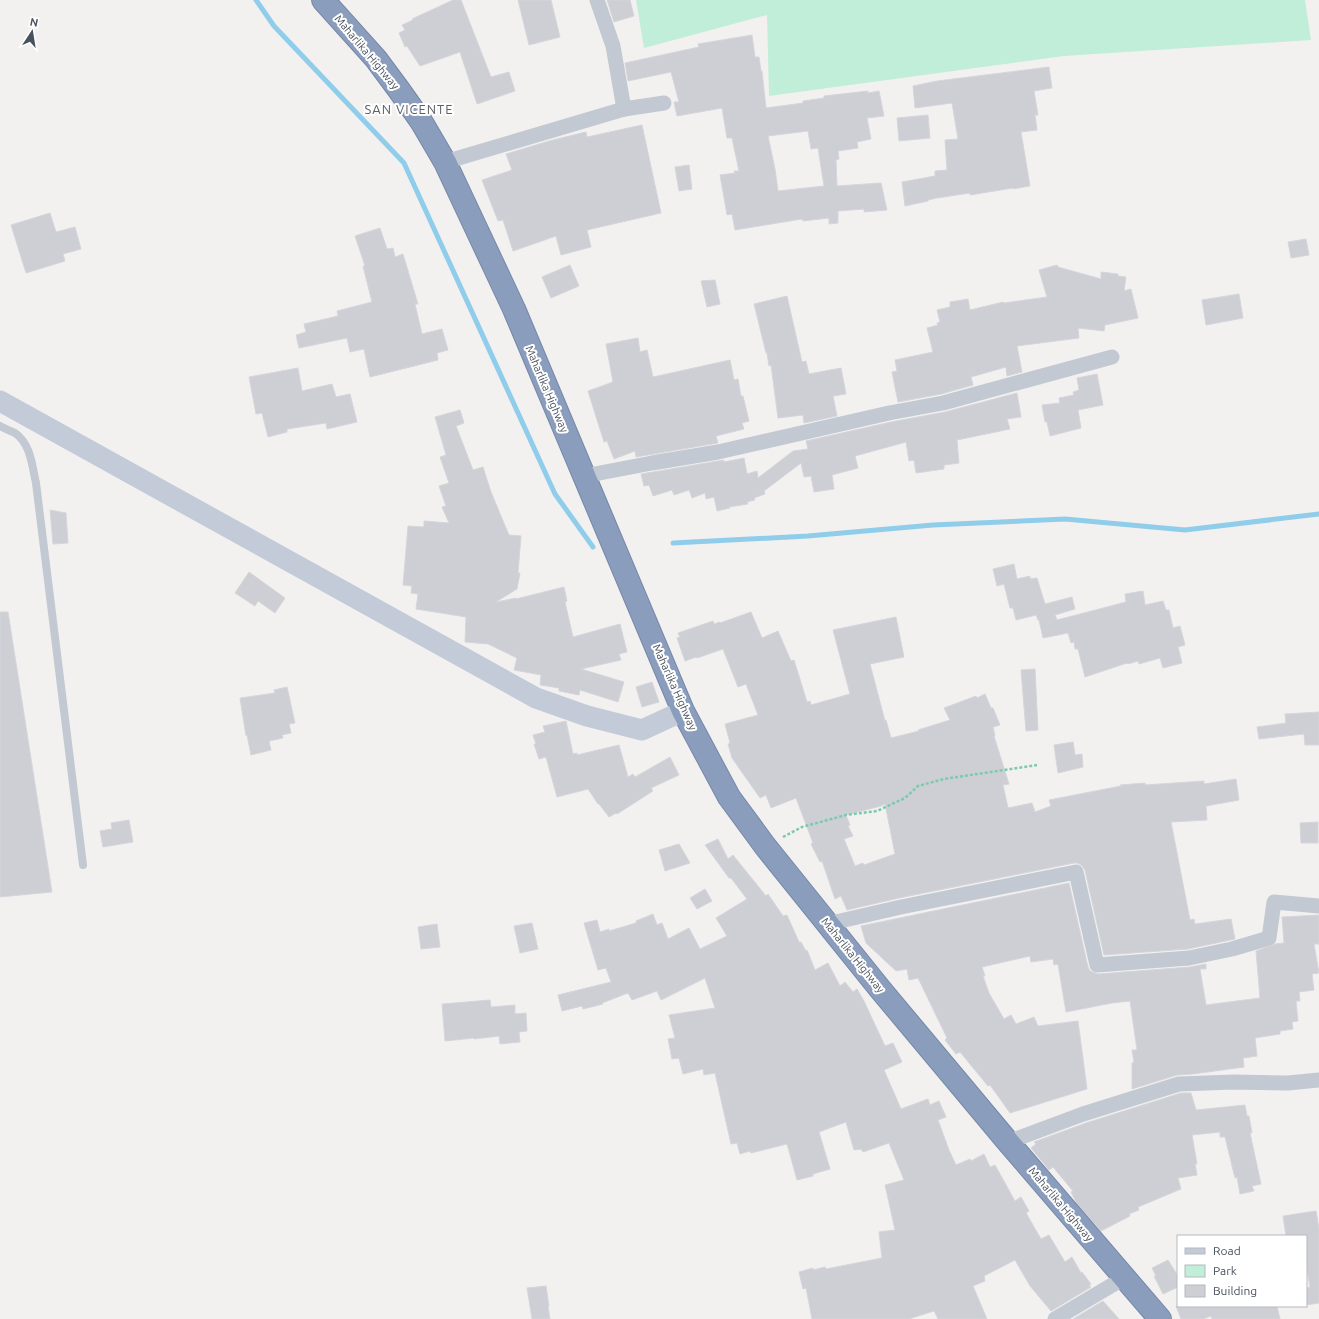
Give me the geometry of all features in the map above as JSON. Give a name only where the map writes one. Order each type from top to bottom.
[{"type":"highway","name":"Maharlika Highway","points":[[323,0],[376,59],[421,121],[445,162],[514,309],[683,711],[729,797],[765,846],[827,924],[1008,1142],[1160,1319]]},
{"type":"street","points":[[597,0],[613,46],[624,109]]},
{"type":"street","points":[[445,162],[624,109],[664,103]]},
{"type":"street","points":[[584,476],[718,452],[943,402],[1112,357]]},
{"type":"street","points":[[0,401],[536,698],[587,716],[642,730],[683,711]]},
{"type":"street","points":[[827,924],[909,905],[1076,872],[1097,965],[1189,958],[1232,949],[1269,938],[1274,902],[1319,906]]},
{"type":"street","points":[[1008,1142],[1082,1114],[1179,1084],[1234,1082],[1288,1083],[1319,1080]]},
{"type":"street","points":[[1055,1319],[1124,1278]]},
{"type":"lane","points":[[0,426],[24,441],[29,453],[36,483],[83,865]]},
{"type":"path","points":[[765,846],[802,827],[846,815],[877,811],[905,798],[918,786],[944,779],[1037,765]]},
{"type":"green space","points":[[636,0],[1305,0],[1311,40],[1064,56],[769,96],[767,15],[644,48]]},
{"type":"building","points":[[453,0],[461,0],[491,77],[509,72],[515,91],[477,104],[460,52],[420,66],[407,46],[405,47],[399,33],[405,30],[402,25]]},
{"type":"building","points":[[518,0],[551,0],[560,37],[529,45]]},
{"type":"building","points":[[607,0],[630,0],[634,16],[614,22]]},
{"type":"building","points":[[752,35],[755,57],[759,57],[762,71],[766,108],[803,103],[803,101],[824,98],[824,96],[879,91],[884,116],[867,118],[871,139],[857,142],[858,148],[838,151],[839,159],[836,160],[837,186],[881,183],[887,210],[864,212],[864,209],[838,211],[838,223],[829,224],[829,218],[803,221],[802,219],[735,230],[732,214],[727,215],[720,175],[739,171],[732,138],[727,138],[722,108],[677,116],[674,102],[679,102],[671,72],[628,81],[625,63],[699,47],[698,44]],"holes":[[[808,131],[811,149],[818,148],[824,186],[778,191],[768,136]]]},
{"type":"building","points":[[1049,67],[1052,88],[1034,91],[1038,115],[1035,115],[1037,130],[1021,132],[1030,186],[970,195],[970,193],[937,198],[905,206],[902,182],[935,176],[935,171],[947,170],[945,140],[958,139],[952,103],[915,108],[913,86],[937,81]]},
{"type":"building","points":[[928,115],[930,138],[899,141],[897,118]]},
{"type":"building","points":[[642,125],[661,213],[587,230],[591,247],[561,255],[556,236],[513,251],[503,220],[498,221],[482,180],[512,170],[506,154],[586,132],[587,137]]},
{"type":"building","points":[[689,165],[692,189],[679,191],[675,167]]},
{"type":"building","points":[[50,213],[56,232],[75,227],[81,249],[63,254],[65,261],[26,273],[11,225]]},
{"type":"building","points":[[380,228],[387,249],[393,248],[395,257],[403,254],[418,304],[415,304],[422,334],[442,329],[448,350],[437,353],[438,360],[370,377],[364,349],[350,352],[347,338],[299,348],[296,335],[306,332],[304,324],[338,316],[337,311],[372,302],[363,266],[365,266],[355,236]]},
{"type":"building","points":[[1306,239],[1309,255],[1291,258],[1288,242]]},
{"type":"building","points":[[570,265],[579,286],[551,298],[542,277]]},
{"type":"building","points":[[1057,265],[1058,267],[1101,279],[1101,272],[1118,274],[1118,276],[1126,277],[1124,291],[1131,289],[1138,318],[1105,325],[1104,331],[1078,328],[1079,338],[1017,346],[1022,372],[1007,376],[1006,367],[971,377],[973,385],[941,394],[898,402],[892,372],[897,371],[895,360],[933,352],[927,328],[938,325],[937,323],[940,322],[937,310],[950,307],[950,302],[968,299],[970,310],[1003,302],[1047,297],[1039,270]]},
{"type":"building","points":[[715,280],[720,304],[707,307],[701,281]]},
{"type":"building","points":[[1239,294],[1243,318],[1206,325],[1202,300]]},
{"type":"building","points":[[787,296],[802,362],[806,361],[809,374],[841,368],[846,394],[833,396],[837,416],[804,423],[803,415],[778,418],[771,365],[769,366],[754,304]]},
{"type":"building","points":[[638,338],[640,352],[647,350],[653,377],[730,360],[734,380],[738,379],[741,396],[743,396],[749,421],[742,423],[744,429],[716,436],[718,443],[636,457],[635,451],[614,459],[607,441],[604,442],[588,391],[613,382],[606,344]]},
{"type":"building","points":[[298,368],[302,391],[332,384],[336,397],[350,394],[357,422],[327,429],[326,423],[287,429],[287,432],[268,437],[262,413],[256,414],[249,377]]},
{"type":"building","points":[[1097,374],[1103,405],[1078,410],[1081,428],[1050,436],[1047,422],[1045,422],[1042,405],[1060,403],[1059,398],[1074,395],[1073,392],[1079,390],[1077,378]]},
{"type":"building","points":[[1017,393],[1021,417],[1007,419],[1010,429],[957,440],[959,463],[944,465],[944,469],[916,473],[914,460],[909,461],[906,442],[855,456],[858,468],[832,475],[834,489],[814,492],[811,476],[804,477],[801,463],[764,491],[765,494],[754,498],[755,500],[747,502],[748,504],[729,507],[730,508],[717,511],[714,497],[706,499],[705,493],[692,498],[689,490],[674,495],[672,490],[653,496],[649,485],[644,486],[641,474],[744,458],[747,474],[757,471],[758,478],[793,451],[808,449],[806,441],[891,422],[945,412]]},
{"type":"building","points":[[460,410],[464,423],[456,426],[473,470],[483,467],[491,492],[509,535],[521,536],[518,573],[520,573],[517,589],[496,602],[516,599],[564,587],[567,601],[565,602],[573,637],[620,624],[627,652],[619,654],[621,660],[581,669],[624,682],[618,702],[580,690],[579,695],[559,691],[559,688],[540,685],[541,675],[514,670],[517,658],[488,644],[465,642],[466,617],[416,609],[418,594],[411,593],[412,586],[403,585],[408,526],[424,527],[424,521],[449,523],[442,507],[446,506],[439,486],[449,483],[440,457],[446,455],[435,417]]},
{"type":"building","points":[[50,510],[66,513],[68,543],[53,544]]},
{"type":"building","points":[[1014,564],[1017,579],[1030,576],[1030,579],[1037,578],[1045,604],[1072,597],[1075,609],[1055,615],[1057,620],[1126,602],[1125,594],[1143,591],[1145,605],[1163,601],[1166,610],[1169,610],[1173,628],[1180,626],[1185,645],[1178,647],[1182,663],[1163,668],[1160,658],[1139,664],[1138,661],[1127,663],[1085,677],[1078,649],[1075,649],[1074,642],[1071,643],[1068,633],[1043,638],[1039,620],[1036,615],[1016,620],[1013,608],[1010,608],[1004,584],[997,586],[993,569]]},
{"type":"building","points":[[249,572],[285,598],[275,613],[258,601],[255,606],[235,593]]},
{"type":"building","points":[[0,612],[8,612],[52,892],[0,897]]},
{"type":"building","points":[[751,612],[762,638],[778,631],[791,661],[794,660],[807,702],[810,701],[811,705],[850,694],[833,630],[896,617],[904,657],[870,664],[891,738],[919,731],[918,730],[950,720],[944,708],[976,696],[977,698],[985,694],[1000,725],[993,727],[994,736],[1009,784],[1003,785],[1008,808],[1032,803],[1035,812],[1051,806],[1049,800],[1121,786],[1120,785],[1204,781],[1204,784],[1236,779],[1239,800],[1206,806],[1207,820],[1171,822],[1190,920],[1194,919],[1195,924],[1231,919],[1235,939],[1188,949],[1104,955],[1085,870],[1078,863],[899,898],[847,910],[841,896],[835,899],[822,861],[820,862],[811,844],[813,843],[796,798],[771,808],[766,795],[760,798],[732,758],[725,724],[758,715],[746,684],[738,687],[723,649],[685,661],[677,638],[680,637],[678,633],[713,621],[714,624]],"holes":[[[885,804],[895,854],[864,865],[863,863],[855,866],[844,839],[853,836],[848,826],[850,825],[846,815]]]},
{"type":"building","points":[[1035,669],[1038,730],[1026,731],[1021,670]]},
{"type":"building","points":[[652,682],[659,702],[642,707],[636,687]]},
{"type":"building","points":[[287,687],[295,723],[289,724],[291,733],[282,735],[283,738],[269,741],[271,750],[251,755],[247,735],[246,736],[240,698],[275,693],[274,690]]},
{"type":"building","points":[[1319,712],[1319,745],[1305,745],[1304,734],[1259,739],[1257,727],[1286,723],[1285,714]]},
{"type":"building","points":[[566,721],[573,754],[577,753],[577,755],[619,745],[628,777],[633,774],[635,777],[670,757],[679,775],[651,788],[653,791],[617,814],[616,813],[609,817],[588,789],[557,797],[546,757],[539,759],[534,744],[536,744],[533,735],[545,732],[543,726]]},
{"type":"building","points":[[1073,742],[1075,755],[1082,754],[1083,767],[1058,773],[1054,745]]},
{"type":"building","points":[[129,820],[133,842],[103,847],[100,831],[112,829],[111,823]]},
{"type":"building","points":[[1318,822],[1318,843],[1301,843],[1300,823]]},
{"type":"building","points":[[718,839],[728,859],[733,855],[766,896],[768,894],[783,916],[787,915],[799,942],[801,942],[806,951],[807,950],[815,970],[828,963],[840,986],[845,982],[853,992],[857,989],[885,1046],[893,1043],[902,1062],[884,1070],[901,1109],[928,1099],[930,1105],[939,1101],[946,1117],[938,1120],[956,1165],[970,1159],[971,1161],[984,1154],[990,1167],[995,1165],[1015,1201],[1021,1197],[1029,1211],[1026,1213],[1041,1239],[1049,1235],[1065,1262],[1072,1257],[1081,1273],[1082,1272],[1091,1284],[1089,1286],[1091,1287],[1051,1311],[1030,1286],[1015,1260],[984,1276],[985,1281],[973,1286],[987,1319],[938,1319],[934,1311],[909,1319],[812,1319],[806,1288],[803,1289],[799,1272],[813,1268],[813,1270],[825,1267],[826,1269],[882,1258],[879,1232],[895,1230],[885,1185],[904,1180],[889,1143],[863,1152],[861,1149],[854,1150],[846,1122],[819,1132],[830,1169],[813,1174],[813,1176],[797,1180],[787,1144],[751,1153],[750,1151],[740,1154],[737,1143],[731,1144],[715,1073],[704,1075],[703,1069],[683,1074],[679,1058],[672,1059],[668,1039],[675,1038],[669,1015],[715,1008],[705,978],[661,1000],[657,991],[632,1000],[628,993],[602,1003],[603,1004],[583,1009],[582,1006],[562,1011],[558,995],[611,982],[606,968],[598,970],[584,923],[597,920],[600,932],[609,929],[609,931],[636,923],[636,921],[653,914],[657,925],[662,923],[668,939],[689,928],[700,949],[727,936],[716,918],[747,899],[731,878],[729,878],[705,845]]},
{"type":"building","points":[[679,844],[690,863],[665,871],[659,850]]},
{"type":"building","points":[[1069,883],[1090,971],[1098,974],[1190,967],[1206,964],[1206,969],[1200,969],[1206,1005],[1260,998],[1256,951],[1275,944],[1284,943],[1282,917],[1319,915],[1319,944],[1314,944],[1319,973],[1312,974],[1314,990],[1299,992],[1300,1001],[1296,1001],[1298,1021],[1292,1022],[1293,1029],[1280,1031],[1280,1034],[1255,1038],[1257,1056],[1243,1058],[1244,1067],[1177,1075],[1132,1089],[1132,1063],[1134,1062],[1132,1050],[1137,1050],[1130,1001],[1066,1012],[1058,964],[1054,965],[1053,959],[1031,962],[1030,956],[982,967],[985,976],[983,976],[989,993],[1004,1019],[1011,1015],[1016,1024],[1034,1017],[1038,1026],[1078,1021],[1087,1089],[1010,1113],[990,1085],[988,1086],[960,1052],[956,1054],[945,1040],[947,1038],[918,978],[909,980],[907,969],[896,971],[866,943],[861,926]]},
{"type":"building","points":[[705,889],[712,901],[697,909],[690,898]]},
{"type":"building","points":[[532,923],[538,949],[520,953],[514,926]]},
{"type":"building","points":[[437,924],[440,947],[421,949],[418,927]]},
{"type":"building","points":[[490,1000],[491,1007],[515,1005],[515,1014],[526,1013],[527,1031],[519,1032],[520,1042],[500,1044],[499,1036],[445,1041],[442,1004]]},
{"type":"building","points":[[1181,1093],[1191,1093],[1196,1110],[1245,1105],[1247,1116],[1249,1116],[1252,1133],[1250,1133],[1261,1184],[1252,1186],[1254,1191],[1240,1194],[1237,1177],[1235,1178],[1225,1137],[1220,1137],[1220,1132],[1192,1135],[1197,1164],[1195,1164],[1197,1175],[1178,1178],[1181,1189],[1138,1207],[1139,1210],[1129,1214],[1130,1216],[1101,1231],[1077,1204],[1071,1192],[1073,1191],[1053,1167],[1049,1170],[1031,1148],[1036,1144],[1034,1142],[1086,1123]]},
{"type":"building","points":[[1316,1211],[1319,1228],[1319,1303],[1307,1305],[1307,1288],[1310,1287],[1307,1270],[1307,1235],[1286,1235],[1283,1216]]},
{"type":"building","points":[[1168,1260],[1177,1274],[1177,1287],[1163,1294],[1154,1276],[1156,1276],[1152,1268]]},
{"type":"building","points":[[546,1286],[550,1319],[532,1319],[527,1288]]},
{"type":"building","points":[[1103,1301],[1119,1319],[1073,1319]]},
{"type":"building","points":[[1176,1306],[1277,1307],[1280,1319],[1212,1319],[1211,1316],[1203,1319],[1181,1319]]},
{"type":"waterway","points":[[256,0],[274,26],[404,163],[555,494],[593,547]]},
{"type":"waterway","points":[[673,543],[808,536],[933,525],[1065,519],[1185,530],[1319,514]]},
{"type":"district","name":"SAN VICENTE","points":[[409,109]]}]
